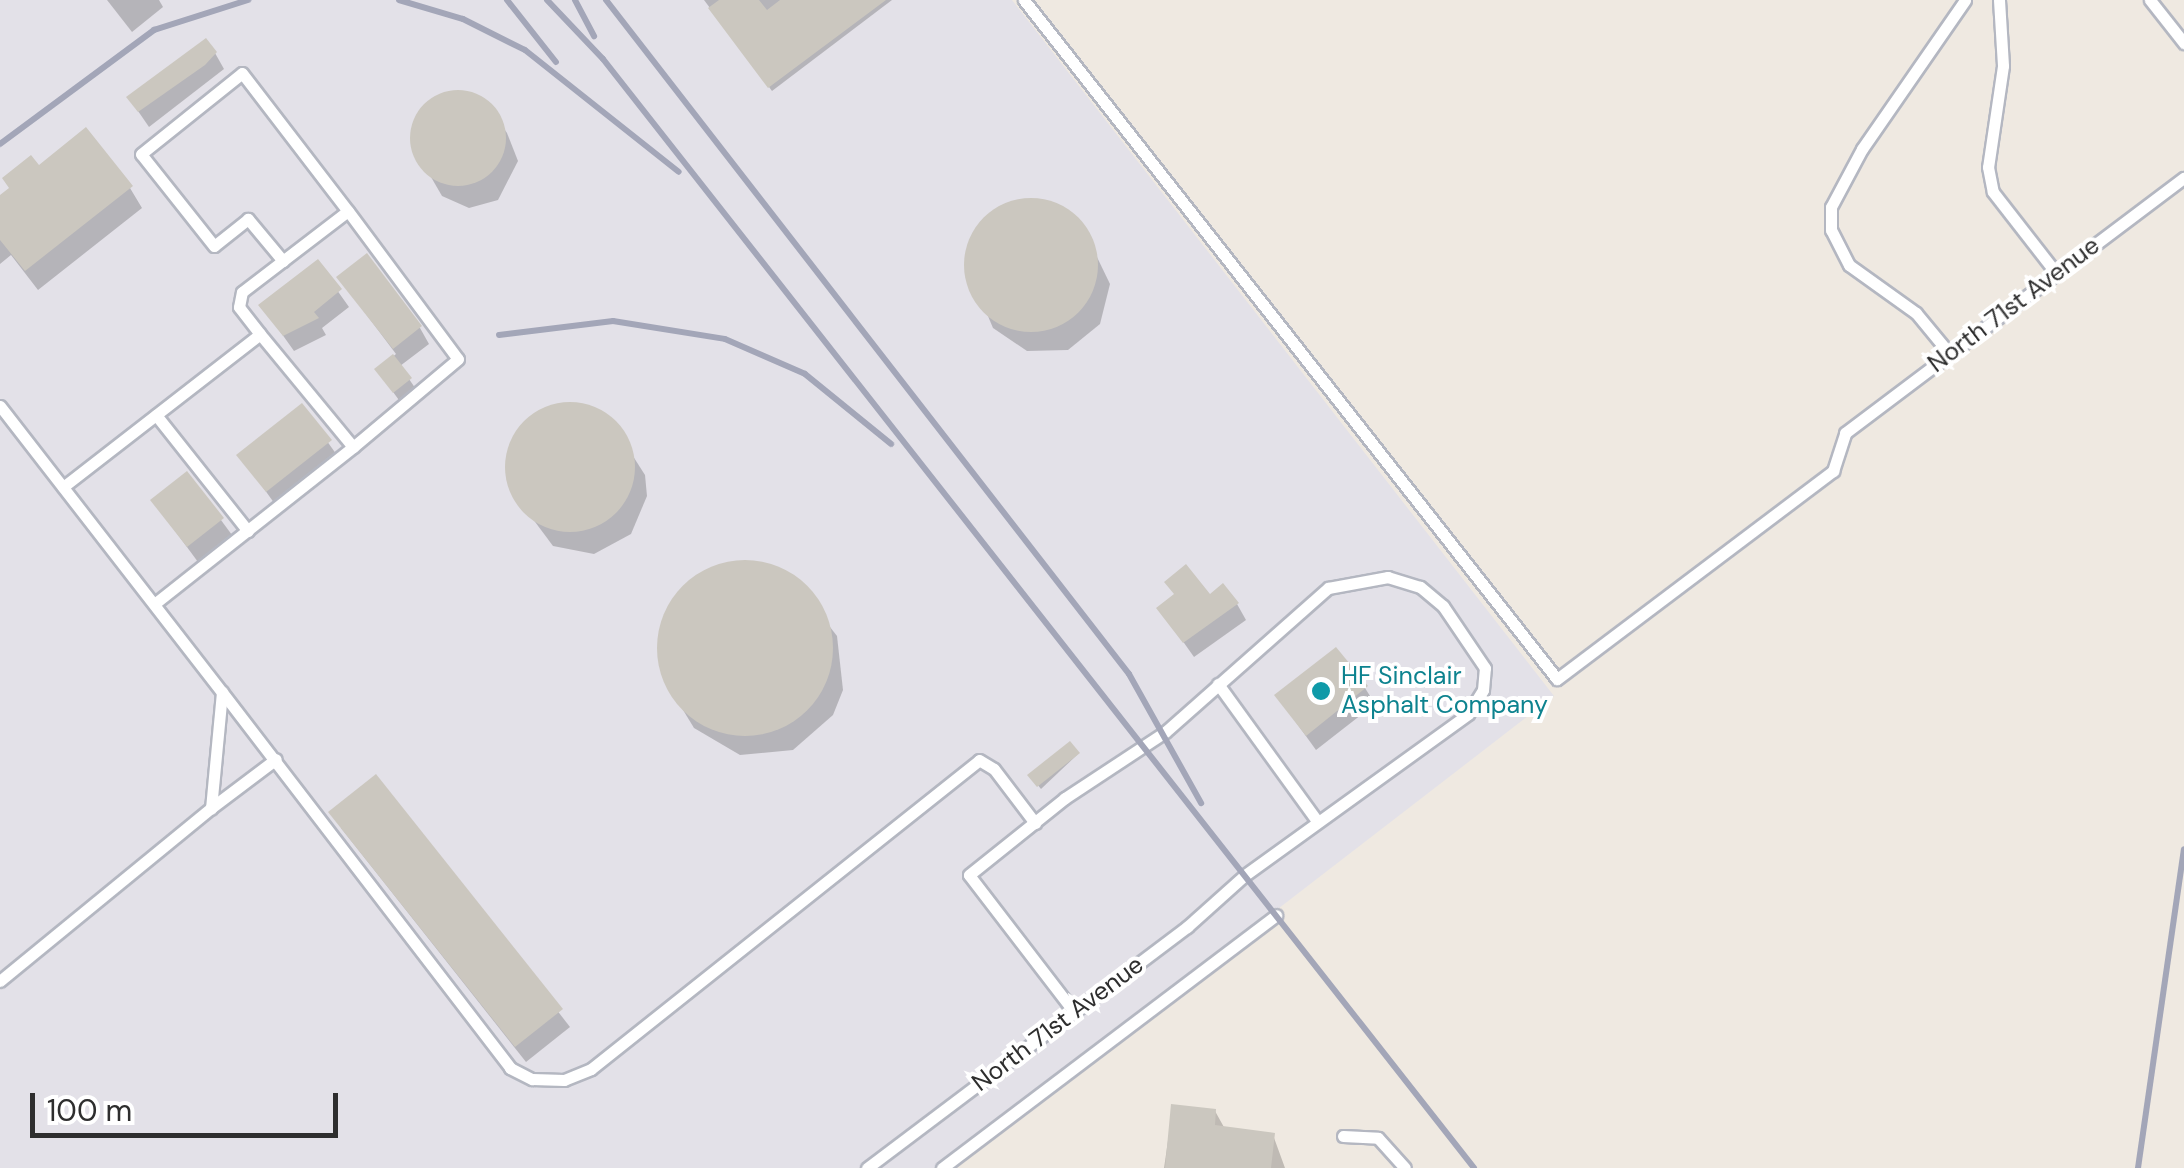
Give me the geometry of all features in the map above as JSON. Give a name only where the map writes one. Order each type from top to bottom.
[{"type":"lane","name":"North 71st Avenue","points":[[1024,0],[1557,679],[1833,471],[1844,434],[2184,178]]},
{"type":"lane","points":[[1949,353],[1916,312],[1849,265],[1832,230],[1832,207],[1862,149],[1966,0]]},
{"type":"lane","points":[[1999,0],[2003,66],[1988,166],[1993,192],[2056,273]]},
{"type":"lane","points":[[2150,0],[2184,42]]},
{"type":"lane","points":[[154,604],[458,359],[242,73],[140,154],[214,246],[248,219],[283,261]]},
{"type":"lane","points":[[348,211],[238,302],[352,446]]},
{"type":"lane","points":[[63,487],[260,334]]},
{"type":"lane","points":[[0,406],[276,759],[322,830],[510,1068],[550,1082],[591,1069],[979,760],[994,769],[1034,823]]},
{"type":"lane","points":[[156,415],[248,530]]},
{"type":"lane","name":"North 71st Avenue","points":[[867,1168],[1074,1012],[1245,875],[1468,714],[1482,690],[1485,668],[1471,642],[1420,587],[1388,577],[1328,588],[1145,748],[1034,823],[969,875],[1074,1012]]},
{"type":"lane","points":[[1218,684],[1318,822]]},
{"type":"lane","points":[[211,808],[222,692]]},
{"type":"lane","points":[[0,981],[276,759]]},
{"type":"lane","name":"North 71st Avenue","points":[[942,1168],[1276,915]]},
{"type":"lane","points":[[1343,1136],[1378,1138],[1405,1168]]},
{"type":"shaded area","points":[[0,0],[1012,0],[1554,696],[942,1168],[0,1168]]},
{"type":"building","points":[[719,0],[759,0],[767,10],[780,0],[886,0],[768,88],[708,8]]},
{"type":"building","points":[[206,38],[217,52],[205,65],[138,112],[126,97]]},
{"type":"building","points":[[458,90],[476,94],[492,104],[502,120],[506,138],[502,156],[492,172],[476,182],[458,186],[440,182],[424,172],[414,156],[410,138],[414,120],[424,104],[440,94]]},
{"type":"building","points":[[86,127],[133,186],[25,271],[0,240],[0,195],[9,188],[2,178],[31,155],[39,165]]},
{"type":"building","points":[[1031,198],[1057,203],[1078,218],[1093,239],[1098,265],[1093,291],[1078,312],[1057,327],[1031,332],[1005,327],[984,312],[969,291],[964,265],[969,239],[984,218],[1005,203]]},
{"type":"building","points":[[367,253],[422,326],[393,349],[336,277]]},
{"type":"building","points":[[318,259],[342,289],[314,312],[319,318],[283,336],[258,305]]},
{"type":"building","points":[[393,354],[412,378],[393,393],[374,369]]},
{"type":"building","points":[[570,402],[595,406],[616,421],[631,442],[635,467],[631,492],[616,513],[595,528],[570,532],[545,528],[524,513],[509,492],[505,467],[509,442],[524,421],[545,406]]},
{"type":"building","points":[[302,403],[332,440],[266,492],[236,455]]},
{"type":"building","points":[[187,471],[224,518],[187,547],[150,500]]},
{"type":"building","points":[[745,560],[779,567],[807,586],[826,614],[833,648],[826,682],[807,710],[779,729],[745,736],[711,729],[683,710],[664,682],[657,648],[664,614],[683,586],[711,567]]},
{"type":"building","points":[[1186,564],[1210,594],[1223,583],[1239,603],[1183,643],[1156,608],[1174,594],[1164,582]]},
{"type":"building","name":"HF Sinclair Asphalt Company","points":[[1336,647],[1368,686],[1306,736],[1274,695]]},
{"type":"building","points":[[1070,741],[1080,753],[1037,787],[1027,775]]},
{"type":"building","points":[[376,774],[563,1009],[515,1047],[328,812]]},
{"type":"building","points":[[1171,1104],[1216,1109],[1215,1125],[1275,1133],[1271,1168],[1165,1168]]},
{"type":"railway","points":[[0,144],[154,30],[248,0]]},
{"type":"railway","points":[[399,0],[463,19],[525,50],[679,172]]},
{"type":"railway","points":[[507,0],[556,62]]},
{"type":"railway","points":[[547,0],[603,59],[1474,1168]]},
{"type":"railway","points":[[575,0],[594,36]]},
{"type":"railway","points":[[606,0],[1129,674],[1201,803]]},
{"type":"railway","points":[[499,335],[613,321],[725,339],[805,374],[891,444]]},
{"type":"railway","points":[[2138,1168],[2184,849]]},
{"type":"place","name":"HF Sinclair Asphalt Company","points":[[1321,691]]}]
